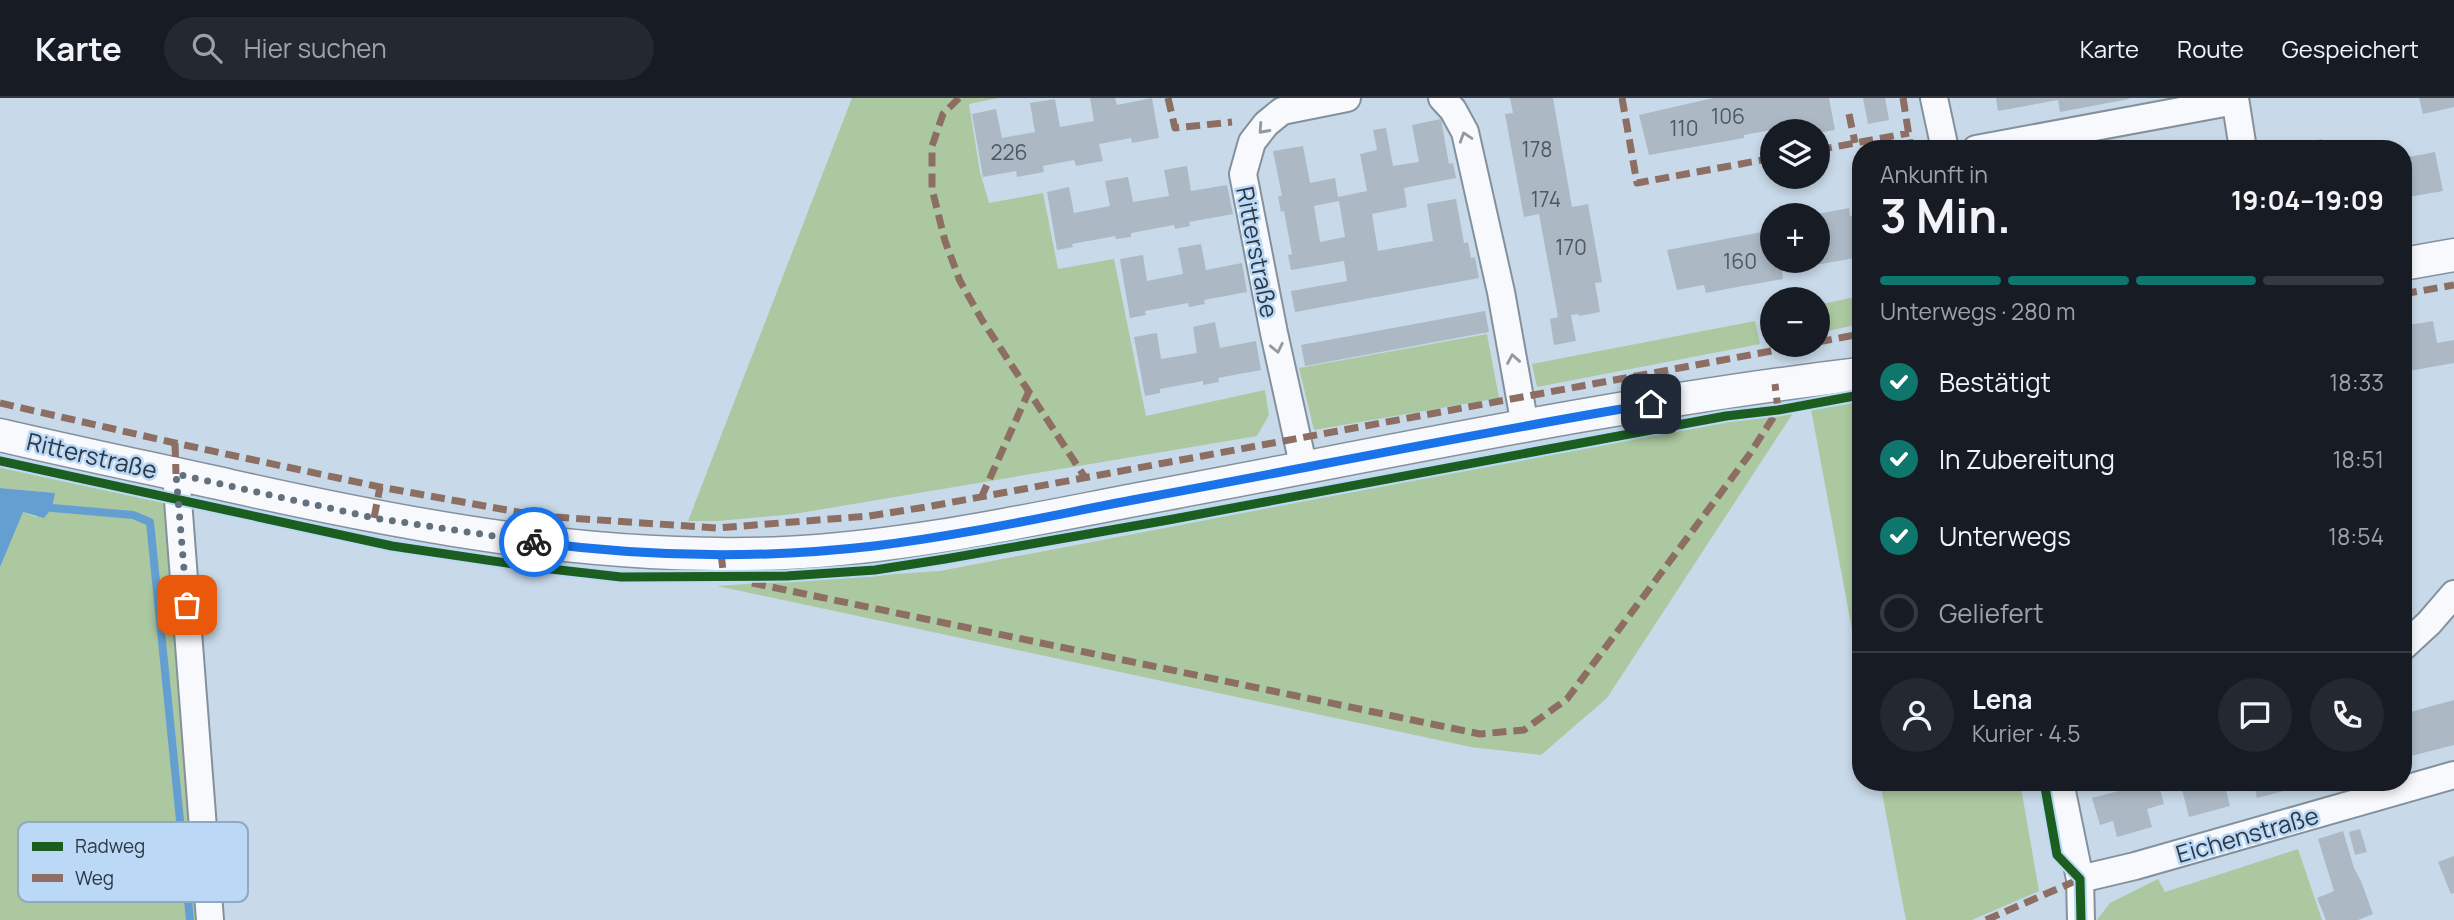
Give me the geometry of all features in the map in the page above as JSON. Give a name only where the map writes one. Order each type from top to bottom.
[{"type":"main road","points":[[2412,262],[2454,255]]},
{"type":"main road","name":"Ritterstraße","points":[[1775,384],[1852,356]]},
{"type":"main road","name":"Ritterstraße","points":[[0,435],[374,518],[537,543],[625,552],[787,552],[900,542],[1525,426],[1775,384],[1852,375]]},
{"type":"street","name":"Ritterstraße","points":[[1304,469],[1243,174],[1252,142],[1266,124],[1282,111],[1347,98]]},
{"type":"street","points":[[1442,98],[1465,132],[1501,292],[1525,426]]},
{"type":"street","points":[[1934,98],[1943,140]]},
{"type":"street","points":[[2023,140],[2235,99],[2242,140]]},
{"type":"street","points":[[176,474],[203,822]]},
{"type":"street","points":[[2412,639],[2454,594]]},
{"type":"street","name":"Eichenstraße","points":[[2412,787],[2454,775]]},
{"type":"street","points":[[2062,791],[2080,879],[2081,920]]},
{"type":"street","name":"Eichenstraße","points":[[2080,879],[2135,866],[2398,791]]},
{"type":"street","points":[[209,902],[210,920]]},
{"type":"green space","points":[[852,98],[998,98],[969,104],[980,172],[989,203],[1043,193],[1058,269],[1114,259],[1146,416],[1265,390],[1269,415],[1257,436],[794,514],[688,521]]},
{"type":"green space","points":[[1852,298],[1852,326],[1830,330],[1830,302]]},
{"type":"green space","points":[[1755,321],[1760,344],[1537,387],[1532,364]]},
{"type":"green space","points":[[1487,334],[1499,398],[1314,430],[1299,368]]},
{"type":"green space","points":[[1852,403],[1852,630],[1811,409]]},
{"type":"green space","points":[[1797,407],[1607,698],[1541,755],[1471,747],[717,586],[940,571]]},
{"type":"green space","points":[[0,461],[179,500],[203,822],[18,822],[18,902],[209,902],[210,920],[0,920],[0,567],[23,512],[36,517],[55,493],[0,488]]},
{"type":"green space","points":[[1882,791],[2022,791],[2039,891],[1972,920],[1906,920]]},
{"type":"green space","points":[[2298,849],[2322,920],[2097,920],[2110,903],[2158,879],[2165,892]]},
{"type":"water","points":[[0,488],[55,493],[52,508],[44,518],[23,512],[0,567]]},
{"type":"building","points":[[1090,98],[1115,98],[1117,105],[1152,98],[1159,138],[1132,143],[1131,138],[1099,144],[1103,161],[1076,166],[1074,160],[1043,166],[1044,172],[1017,177],[1016,171],[983,177],[972,114],[996,109],[1002,138],[1035,132],[1030,103],[1055,99],[1060,127],[1094,121]]},
{"type":"building","points":[[1510,98],[1553,98],[1572,207],[1588,204],[1602,282],[1595,283],[1600,312],[1571,315],[1576,341],[1554,345],[1550,319],[1558,317],[1539,214],[1524,217],[1505,114],[1513,113]]},
{"type":"building","points":[[1713,98],[1829,98],[1835,130],[1830,131],[1830,119],[1760,119],[1760,132],[1744,135],[1744,138],[1649,155],[1639,115]]},
{"type":"building","points":[[1863,98],[1885,98],[1889,120],[1868,124]]},
{"type":"building","points":[[1996,98],[2129,99],[2060,112],[2058,100],[1998,111]]},
{"type":"building","points":[[2419,98],[2454,98],[2454,107],[2423,114]]},
{"type":"building","points":[[1441,119],[1449,164],[1453,163],[1456,178],[1404,188],[1407,207],[1372,214],[1378,251],[1433,241],[1427,204],[1456,199],[1464,243],[1468,242],[1471,258],[1475,257],[1479,278],[1295,312],[1291,291],[1347,281],[1344,261],[1291,270],[1288,255],[1292,254],[1284,211],[1281,212],[1278,196],[1282,196],[1273,151],[1303,146],[1310,183],[1335,178],[1338,197],[1367,191],[1360,154],[1377,150],[1373,130],[1386,128],[1393,166],[1419,162],[1412,125]],"holes":[[[1339,201],[1345,237],[1320,242],[1314,206]]]},
{"type":"building","points":[[2435,152],[2443,191],[2412,196],[2412,156]]},
{"type":"building","points":[[1187,166],[1191,191],[1227,185],[1233,214],[1189,222],[1190,226],[1175,229],[1174,225],[1131,233],[1131,237],[1116,239],[1115,236],[1072,244],[1073,247],[1057,250],[1047,192],[1069,187],[1074,213],[1110,206],[1105,181],[1128,177],[1133,202],[1169,196],[1164,170]]},
{"type":"building","points":[[1849,208],[1852,216],[1852,258],[1830,262],[1830,212]]},
{"type":"building","points":[[1760,232],[1760,273],[1782,273],[1783,279],[1706,293],[1704,285],[1677,290],[1667,250]]},
{"type":"building","points":[[1201,244],[1206,270],[1242,263],[1247,292],[1204,300],[1205,304],[1189,307],[1188,303],[1145,311],[1146,315],[1130,318],[1120,259],[1143,255],[1147,281],[1183,274],[1178,248]]},
{"type":"building","points":[[1485,311],[1489,332],[1305,366],[1301,345]]},
{"type":"building","points":[[2433,321],[2437,343],[2454,340],[2454,363],[2412,370],[2412,324]]},
{"type":"building","points":[[1215,322],[1220,348],[1256,341],[1261,370],[1218,378],[1219,382],[1203,385],[1203,381],[1160,389],[1160,393],[1145,396],[1134,337],[1157,333],[1161,359],[1197,353],[1193,327]]},
{"type":"building","points":[[2454,700],[2454,745],[2412,756],[2412,712]]},
{"type":"building","points":[[2119,791],[2160,791],[2164,804],[2147,809],[2152,827],[2117,837],[2113,821],[2100,825],[2092,798]]},
{"type":"building","points":[[2182,791],[2226,791],[2230,806],[2189,817]]},
{"type":"building","points":[[2255,791],[2283,791],[2257,798]]},
{"type":"building","points":[[2360,829],[2367,852],[2355,855],[2349,832]]},
{"type":"building","points":[[2343,831],[2354,868],[2373,914],[2358,920],[2326,920],[2317,898],[2334,891],[2318,839]]},
{"type":"building","points":[[2454,856],[2454,893],[2451,894],[2438,862]]},
{"type":"waterway","points":[[52,508],[133,515],[150,522],[180,822]]},
{"type":"waterway","points":[[188,902],[190,920]]},
{"type":"marked path","points":[[959,98],[943,114],[932,146],[932,189],[945,241],[960,281],[982,320],[1086,479]]},
{"type":"marked path","points":[[1168,98],[1175,128],[1232,122]]},
{"type":"marked path","points":[[1622,98],[1637,183],[1760,160]]},
{"type":"marked path","points":[[1903,98],[1910,140]]},
{"type":"marked path","points":[[1849,114],[1854,140]]},
{"type":"marked path","points":[[1872,140],[1909,133]]},
{"type":"marked path","points":[[1830,148],[1852,144]]},
{"type":"marked path","points":[[2412,292],[2454,285]]},
{"type":"marked path","points":[[1830,340],[1852,336]]},
{"type":"marked path","points":[[0,403],[380,487],[540,516],[717,528],[869,516],[926,507],[1760,353]]},
{"type":"marked path","points":[[752,583],[1480,734],[1524,730],[1567,699],[1749,455],[1778,410],[1775,384]]},
{"type":"marked path","points":[[981,498],[1029,391]]},
{"type":"marked path","points":[[175,443],[176,474]]},
{"type":"marked path","points":[[374,518],[380,487]]},
{"type":"marked path","points":[[721,554],[724,578],[728,579]]},
{"type":"marked path","points":[[1986,920],[2080,879],[2076,875]]},
{"type":"cycle path","points":[[0,461],[392,546],[533,567],[621,577],[787,576],[875,570],[945,559],[1726,416],[1852,396]]},
{"type":"cycle path","points":[[2046,791],[2057,855],[2080,879],[2081,920]]},
{"type":"way so far","points":[[187,605],[176,474],[374,518],[534,542]]},
{"type":"route","points":[[534,542],[625,552],[721,554],[873,546],[940,536],[1651,404]]}]
